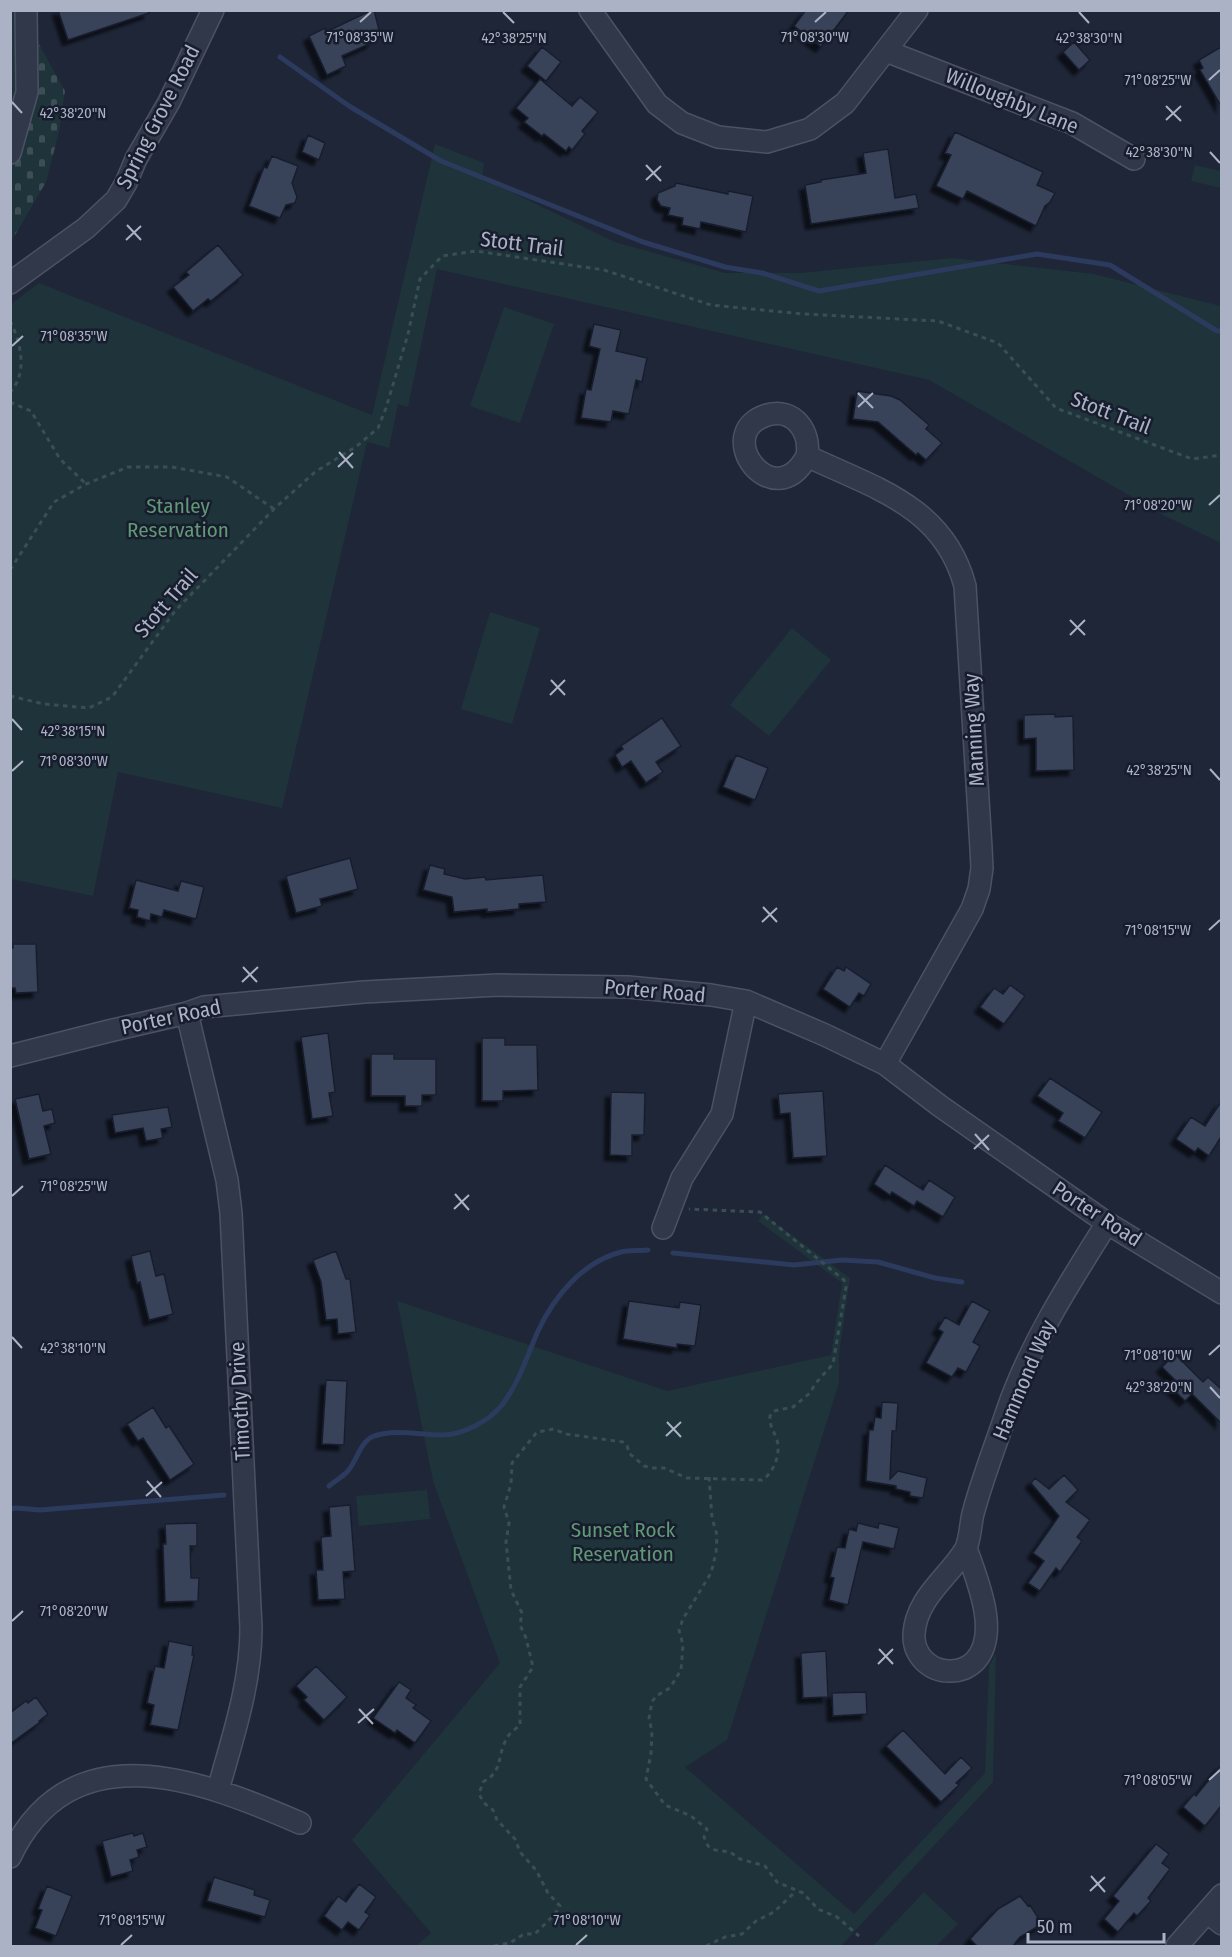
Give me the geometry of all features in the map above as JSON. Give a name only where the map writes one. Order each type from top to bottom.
[{"type":"street","name":"Spring Grove Road","points":[[10,283],[86,228],[116,200],[136,159],[169,102],[213,10]]},
{"type":"street","points":[[591,10],[657,104],[682,123],[718,137],[767,142],[810,129],[845,103],[917,10]]},
{"type":"street","points":[[10,153],[14,128],[27,92],[21,15]]},
{"type":"street","name":"Willoughby Lane","points":[[886,51],[1072,123],[1134,159]]},
{"type":"street","name":"Manning Way","points":[[807,456],[897,498],[924,517],[954,553],[965,586],[982,868],[979,889],[964,927],[885,1064]]},
{"type":"street","name":"Porter Road","points":[[10,1056],[109,1030],[188,1013],[204,1007],[364,992],[498,985],[628,987],[711,995],[746,1001],[885,1064],[940,1106],[1107,1223],[1221,1293]]},
{"type":"street","points":[[663,1228],[682,1178],[722,1114],[746,1001]]},
{"type":"street","name":"Timothy Drive","points":[[188,1013],[227,1180],[231,1213],[251,1648],[246,1688],[218,1790]]},
{"type":"street","name":"Hammond Way","points":[[966,1548],[983,1601],[986,1623],[984,1643],[980,1655],[972,1664],[961,1670],[943,1671],[932,1667],[922,1659],[914,1642],[917,1618],[927,1598],[966,1548],[973,1512],[1008,1408],[1058,1303],[1107,1223]]},
{"type":"street","points":[[10,1857],[25,1831],[43,1810],[64,1793],[84,1784],[117,1776],[144,1775],[172,1778],[218,1790],[300,1823]]},
{"type":"street","points":[[1177,1947],[1214,1918],[1221,1895]]},
{"type":"path","name":"Stott Trail","points":[[10,696],[44,704],[89,708],[112,698],[175,611],[274,509],[315,472],[357,446],[378,428],[408,334],[420,279],[441,256],[476,251],[604,270],[711,305],[803,314],[938,321],[998,343],[1056,408],[1192,459],[1221,455]]},
{"type":"path","points":[[10,321],[22,354],[17,386],[10,392]]},
{"type":"path","points":[[10,402],[31,411],[60,459],[86,484]]},
{"type":"path","points":[[10,570],[54,502],[86,484],[128,468],[172,467],[227,477],[274,509]]},
{"type":"path","points":[[494,1947],[510,1943],[524,1934],[535,1934],[542,1924],[552,1918],[560,1906],[548,1893],[536,1870],[520,1852],[515,1839],[497,1820],[493,1810],[484,1803],[479,1794],[483,1782],[493,1776],[498,1768],[499,1757],[507,1737],[520,1725],[520,1687],[533,1667],[526,1638],[520,1625],[522,1613],[511,1590],[506,1542],[509,1523],[504,1507],[511,1484],[512,1463],[537,1432],[554,1429],[566,1434],[623,1442],[627,1445],[629,1453],[644,1466],[664,1468],[687,1478],[762,1480],[771,1472],[778,1449],[771,1428],[771,1416],[774,1412],[793,1407],[810,1393],[833,1364],[846,1287],[844,1280],[760,1212],[691,1209],[672,1204]]},
{"type":"path","points":[[709,1478],[712,1518],[717,1535],[716,1553],[711,1573],[682,1619],[679,1630],[683,1645],[681,1670],[670,1688],[656,1696],[652,1702],[649,1718],[652,1732],[651,1753],[646,1779],[665,1805],[691,1816],[707,1829],[704,1837],[708,1846],[765,1866],[777,1882],[803,1893],[818,1909],[837,1917],[859,1936]]},
{"type":"path","points":[[706,1947],[725,1937],[742,1934],[756,1921],[774,1912],[796,1891]]},
{"type":"green space","points":[[11,11],[36,11],[35,37],[65,91],[59,132],[46,182],[11,242]]},
{"type":"green space","name":"Stanley Reservation","points":[[435,144],[484,163],[482,178],[615,242],[725,273],[800,273],[953,258],[1094,274],[1221,306],[1221,543],[1165,516],[929,380],[437,269],[408,407],[398,404],[389,448],[367,442],[282,808],[118,772],[93,896],[11,879],[11,304],[39,283],[372,415]]},
{"type":"green space","points":[[1195,165],[1221,171],[1221,188],[1191,181]]},
{"type":"green space","points":[[504,307],[554,324],[520,423],[470,406]]},
{"type":"green space","points":[[490,612],[540,628],[512,724],[461,709]]},
{"type":"green space","points":[[792,628],[831,660],[769,736],[730,705]]},
{"type":"green space","name":"Sunset Rock Reservation","points":[[763,1214],[850,1278],[839,1354],[839,1383],[727,1740],[685,1767],[854,1914],[985,1773],[989,1666],[996,1653],[993,1782],[841,1946],[416,1946],[431,1933],[352,1840],[500,1663],[433,1481],[397,1301],[667,1391],[831,1355],[842,1283],[758,1221]]},
{"type":"green space","points":[[427,1490],[430,1519],[359,1526],[356,1496]]},
{"type":"green space","points":[[924,1892],[958,1924],[936,1946],[873,1946]]},
{"type":"building","points":[[58,10],[148,10],[149,13],[68,40]]},
{"type":"building","points":[[374,10],[379,30],[371,43],[342,56],[346,66],[327,75],[309,36],[325,28],[326,32]]},
{"type":"building","points":[[806,10],[849,10],[821,47],[794,26]]},
{"type":"building","points":[[1074,42],[1090,60],[1079,70],[1063,52]]},
{"type":"building","points":[[542,47],[561,62],[546,81],[527,66]]},
{"type":"building","points":[[1221,47],[1221,106],[1200,70],[1203,68],[1199,60]]},
{"type":"building","points":[[540,79],[572,106],[580,97],[598,112],[582,131],[585,134],[572,150],[569,147],[566,151],[544,134],[542,136],[524,122],[528,118],[516,108]]},
{"type":"building","points":[[955,132],[1043,172],[1037,185],[1055,193],[1045,206],[1036,226],[967,191],[963,199],[936,186],[951,155],[945,153]]},
{"type":"building","points":[[308,135],[325,143],[319,160],[302,152]]},
{"type":"building","points":[[888,149],[895,198],[916,194],[919,208],[811,224],[805,185],[821,182],[821,180],[866,173],[863,153]]},
{"type":"building","points":[[272,156],[298,166],[292,183],[297,197],[295,203],[286,205],[280,218],[249,206],[264,167],[267,168]]},
{"type":"building","points":[[676,183],[728,194],[728,191],[753,196],[746,232],[701,222],[700,229],[682,225],[683,218],[668,215],[670,208],[661,206],[657,200],[658,193],[675,186]]},
{"type":"building","points":[[218,245],[243,275],[211,301],[208,299],[193,311],[173,287],[189,275],[186,272]]},
{"type":"building","points":[[594,324],[621,330],[616,351],[647,358],[642,382],[636,380],[629,414],[613,411],[611,422],[581,418],[586,389],[591,390],[600,349],[589,346]]},
{"type":"building","points":[[857,391],[891,396],[900,400],[929,425],[926,429],[942,443],[926,460],[918,453],[916,455],[878,422],[853,419]]},
{"type":"building","points":[[1055,714],[1055,717],[1073,716],[1074,770],[1036,771],[1036,738],[1024,739],[1024,715]]},
{"type":"building","points":[[662,718],[681,746],[656,762],[663,772],[646,783],[631,761],[622,767],[615,755],[623,749],[621,746]]},
{"type":"building","points":[[736,755],[768,768],[755,800],[723,787]]},
{"type":"building","points":[[350,858],[358,889],[320,899],[322,906],[296,913],[286,876]]},
{"type":"building","points":[[430,865],[445,869],[444,874],[465,879],[485,877],[486,880],[543,875],[546,902],[519,904],[519,909],[454,912],[452,897],[423,890]]},
{"type":"building","points":[[136,880],[178,891],[181,881],[204,887],[196,919],[164,910],[162,917],[151,914],[150,921],[137,917],[138,910],[129,908]]},
{"type":"building","points":[[13,944],[36,944],[38,992],[16,993],[15,988],[10,988],[10,948],[13,948]]},
{"type":"building","points":[[837,967],[844,971],[846,967],[871,984],[864,996],[859,993],[850,1007],[823,989]]},
{"type":"building","points":[[1010,985],[1025,996],[1004,1024],[980,1007],[994,988],[1003,994]]},
{"type":"building","points":[[328,1033],[335,1092],[329,1093],[333,1116],[312,1119],[301,1037]]},
{"type":"building","points":[[482,1038],[505,1038],[505,1045],[537,1045],[538,1090],[503,1091],[503,1101],[482,1101]]},
{"type":"building","points":[[371,1054],[394,1054],[394,1059],[436,1059],[436,1095],[422,1095],[422,1106],[405,1106],[405,1096],[371,1096]]},
{"type":"building","points":[[1050,1078],[1102,1112],[1085,1138],[1058,1121],[1063,1113],[1037,1096]]},
{"type":"building","points":[[823,1091],[827,1156],[793,1158],[790,1113],[780,1114],[778,1094]]},
{"type":"building","points":[[611,1092],[645,1093],[644,1135],[632,1135],[632,1156],[610,1155]]},
{"type":"building","points":[[39,1094],[43,1111],[52,1109],[55,1123],[44,1126],[51,1154],[29,1159],[15,1099]]},
{"type":"building","points":[[1221,1102],[1221,1137],[1209,1156],[1198,1148],[1195,1152],[1176,1139],[1191,1117],[1205,1126]]},
{"type":"building","points":[[168,1107],[172,1127],[161,1129],[163,1138],[146,1141],[143,1128],[115,1133],[112,1115]]},
{"type":"building","points":[[885,1165],[923,1190],[929,1180],[955,1197],[943,1217],[917,1201],[914,1206],[892,1192],[890,1195],[874,1184]]},
{"type":"building","points":[[150,1251],[156,1276],[164,1274],[173,1314],[149,1320],[131,1256]]},
{"type":"building","points":[[336,1251],[346,1279],[350,1279],[356,1332],[338,1334],[337,1319],[326,1320],[321,1282],[313,1260]]},
{"type":"building","points":[[629,1301],[679,1308],[680,1302],[701,1305],[695,1346],[677,1344],[677,1348],[623,1339]]},
{"type":"building","points":[[972,1301],[990,1311],[973,1342],[980,1346],[966,1372],[958,1368],[952,1377],[926,1363],[943,1332],[938,1329],[945,1317],[959,1325]]},
{"type":"building","points":[[1175,1354],[1203,1382],[1208,1377],[1221,1389],[1221,1423],[1192,1394],[1185,1401],[1171,1387],[1177,1382],[1162,1367]]},
{"type":"building","points":[[326,1380],[347,1381],[344,1445],[322,1444]]},
{"type":"building","points":[[882,1402],[898,1403],[896,1431],[892,1431],[890,1479],[898,1471],[927,1478],[923,1498],[910,1496],[910,1492],[896,1489],[896,1486],[866,1481],[869,1430],[873,1430],[875,1417],[881,1418]]},
{"type":"building","points":[[153,1407],[166,1428],[169,1426],[194,1464],[170,1480],[143,1438],[138,1441],[127,1424]]},
{"type":"building","points":[[1064,1475],[1078,1490],[1066,1502],[1090,1520],[1077,1537],[1082,1541],[1060,1572],[1056,1568],[1040,1591],[1028,1583],[1044,1561],[1033,1553],[1059,1516],[1031,1483],[1035,1478],[1049,1489]]},
{"type":"building","points":[[350,1505],[355,1571],[343,1572],[345,1599],[318,1600],[316,1570],[323,1570],[321,1537],[331,1536],[329,1507]]},
{"type":"building","points":[[197,1523],[197,1546],[190,1546],[191,1578],[199,1578],[198,1601],[165,1602],[163,1544],[166,1544],[165,1524]]},
{"type":"building","points":[[858,1523],[878,1528],[879,1523],[899,1528],[894,1549],[863,1542],[848,1605],[829,1600],[834,1578],[830,1577],[837,1547],[845,1548],[849,1529],[856,1531]]},
{"type":"building","points":[[169,1641],[193,1646],[192,1655],[194,1655],[178,1730],[150,1725],[154,1705],[147,1703],[155,1666],[164,1668]]},
{"type":"building","points":[[826,1651],[828,1697],[803,1698],[801,1653]]},
{"type":"building","points":[[316,1666],[347,1697],[324,1720],[304,1700],[307,1697],[296,1686]]},
{"type":"building","points":[[399,1682],[411,1690],[406,1698],[416,1705],[413,1708],[431,1721],[415,1743],[397,1730],[395,1733],[373,1718]]},
{"type":"building","points":[[866,1692],[867,1714],[833,1716],[832,1693]]},
{"type":"building","points":[[36,1697],[48,1714],[10,1744],[10,1713],[26,1701],[28,1703]]},
{"type":"building","points":[[903,1730],[945,1774],[961,1757],[972,1768],[956,1783],[959,1785],[941,1802],[886,1746]]},
{"type":"building","points":[[1221,1765],[1221,1806],[1205,1826],[1183,1807],[1194,1794],[1196,1796]]},
{"type":"building","points":[[133,1833],[134,1836],[143,1833],[147,1847],[137,1850],[139,1857],[130,1860],[133,1871],[111,1877],[102,1841]]},
{"type":"building","points":[[1156,1844],[1169,1854],[1162,1863],[1170,1869],[1148,1898],[1151,1901],[1137,1916],[1134,1913],[1118,1932],[1104,1919],[1119,1901],[1113,1896]]},
{"type":"building","points":[[214,1877],[255,1890],[254,1895],[270,1900],[265,1917],[207,1901]]},
{"type":"building","points":[[359,1884],[376,1897],[365,1912],[370,1915],[359,1930],[348,1922],[342,1930],[324,1916],[338,1896],[346,1902]]},
{"type":"building","points":[[47,1886],[72,1896],[56,1936],[35,1928],[42,1910],[38,1909]]},
{"type":"building","points":[[1020,1896],[1028,1906],[1030,1905],[1042,1924],[1020,1937],[1012,1947],[978,1947],[970,1939],[998,1909]]},
{"type":"waterway","points":[[280,57],[349,106],[441,161],[643,242],[725,267],[762,273],[819,291],[1037,254],[1110,265],[1217,331],[1222,331]]},
{"type":"waterway","points":[[329,1486],[347,1472],[362,1447],[374,1436],[399,1433],[434,1435],[458,1433],[475,1426],[497,1411],[518,1379],[545,1318],[571,1283],[582,1272],[607,1257],[624,1251],[648,1250]]},
{"type":"waterway","points":[[673,1253],[794,1265],[842,1260],[878,1262],[935,1278],[962,1282]]},
{"type":"waterway","points":[[10,1509],[40,1510],[224,1495]]}]
